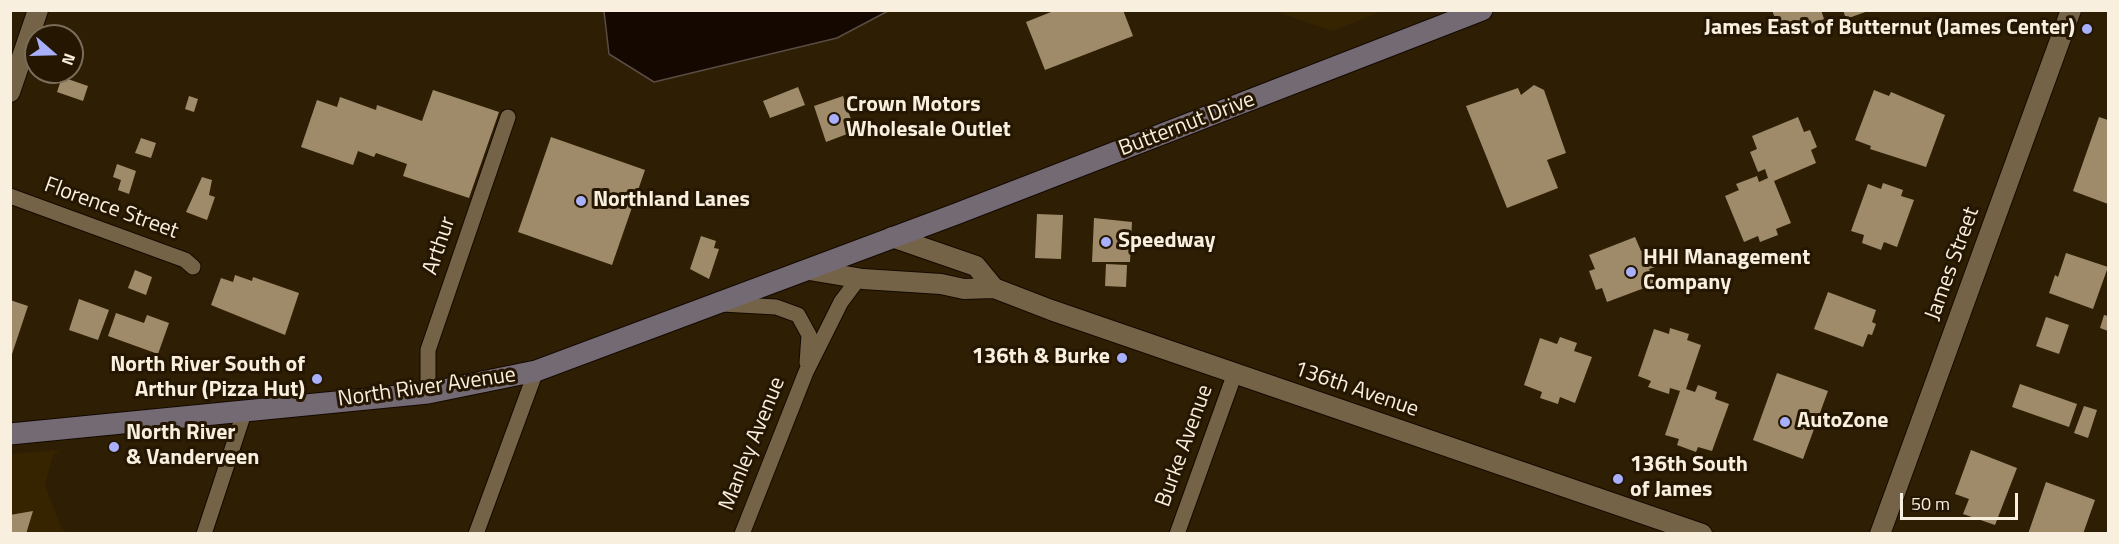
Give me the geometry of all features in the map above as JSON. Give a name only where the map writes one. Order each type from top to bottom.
[{"type":"main road","name":"Butternut Drive","points":[[892,237],[975,207],[1482,10]]},
{"type":"main road","name":"North River Avenue","points":[[10,434],[428,393],[536,371],[720,304],[892,237]]},
{"type":"street","points":[[10,92],[38,10]]},
{"type":"street","name":"James Street","points":[[1880,534],[2071,10]]},
{"type":"street","name":"Arthur","points":[[428,393],[428,350],[508,117]]},
{"type":"street","name":"Florence Street","points":[[10,196],[185,260],[193,267]]},
{"type":"street","name":"136th Avenue","points":[[892,237],[976,267],[994,288]]},
{"type":"street","name":"136th Avenue","points":[[809,270],[859,278],[941,284],[964,289],[994,288],[1702,534]]},
{"type":"street","name":"Manley Avenue","points":[[742,534],[806,372],[837,308],[859,278]]},
{"type":"street","name":"Manley Avenue","points":[[720,304],[776,307],[798,315],[809,335],[806,372]]},
{"type":"street","points":[[476,534],[536,371]]},
{"type":"street","name":"Burke Avenue","points":[[1177,534],[1235,373]]},
{"type":"street","points":[[204,534],[245,410]]},
{"type":"shaded area","points":[[604,10],[888,11],[837,38],[654,82],[609,54]]},
{"type":"shaded area","points":[[1274,11],[1383,11],[1332,31]]},
{"type":"shaded area","points":[[60,450],[53,455],[45,485],[62,530],[71,533],[11,534],[11,454]]},
{"type":"building","points":[[1056,10],[1123,10],[1133,36],[1045,70],[1026,22]]},
{"type":"building","points":[[1772,10],[1821,10],[1824,19],[1781,35]]},
{"type":"building","points":[[1843,10],[1868,10],[1868,11],[1846,19]]},
{"type":"building","points":[[60,84],[88,86],[83,101],[57,92]]},
{"type":"building","points":[[1534,85],[1544,90],[1566,153],[1547,160],[1558,188],[1507,208],[1466,106],[1518,88],[1521,95]]},
{"type":"building","points":[[798,87],[805,105],[770,118],[763,101]]},
{"type":"building","points":[[433,90],[499,112],[469,198],[403,176],[407,164],[376,153],[374,157],[358,151],[353,165],[301,147],[317,100],[337,107],[340,97],[376,110],[377,105],[422,121]]},
{"type":"building","points":[[1874,90],[1889,96],[1891,92],[1945,115],[1926,167],[1870,149],[1871,146],[1855,140]]},
{"type":"building","points":[[189,96],[198,99],[194,112],[185,109]]},
{"type":"building","name":"Crown Motors Wholesale Outlet","points":[[843,96],[855,131],[826,142],[814,106]]},
{"type":"building","points":[[1798,117],[1804,132],[1810,130],[1817,147],[1811,150],[1816,163],[1774,181],[1791,223],[1776,229],[1778,235],[1760,242],[1758,236],[1744,242],[1725,196],[1739,190],[1736,184],[1757,176],[1759,182],[1768,178],[1765,169],[1758,172],[1750,152],[1757,149],[1752,136]]},
{"type":"building","points":[[2099,117],[2108,120],[2108,204],[2073,191]]},
{"type":"building","name":"Northland Lanes","points":[[551,137],[645,170],[612,265],[518,232]]},
{"type":"building","points":[[141,138],[156,143],[151,158],[135,153]]},
{"type":"building","points":[[117,164],[136,171],[129,194],[118,190],[121,180],[113,177]]},
{"type":"building","points":[[202,177],[212,180],[209,195],[215,197],[207,220],[186,212]]},
{"type":"building","points":[[1883,183],[1903,190],[1901,196],[1914,200],[1897,247],[1884,242],[1881,250],[1862,243],[1864,235],[1851,231],[1868,184],[1881,189]]},
{"type":"building","points":[[1037,214],[1063,215],[1061,259],[1035,258]]},
{"type":"building","points":[[1094,218],[1132,222],[1130,262],[1092,262]]},
{"type":"building","points":[[701,236],[716,241],[714,248],[719,249],[709,279],[690,269]]},
{"type":"building","points":[[1635,237],[1641,251],[1648,249],[1655,267],[1649,269],[1655,284],[1607,302],[1602,288],[1596,290],[1589,271],[1595,269],[1589,255]]},
{"type":"building","points":[[2066,253],[2108,267],[2093,309],[2049,293],[2055,275],[2058,277]]},
{"type":"building","points":[[1106,264],[1127,265],[1126,287],[1105,286]]},
{"type":"building","points":[[135,270],[152,277],[146,295],[128,288]]},
{"type":"building","points":[[235,275],[252,281],[253,277],[299,293],[285,335],[211,305],[221,278],[233,282]]},
{"type":"building","points":[[1828,292],[1876,310],[1872,322],[1876,324],[1872,335],[1868,334],[1863,347],[1814,329]]},
{"type":"building","points":[[79,299],[109,310],[98,340],[69,330]]},
{"type":"building","points":[[10,300],[28,306],[11,357],[10,357]]},
{"type":"building","points":[[116,313],[144,323],[147,315],[169,323],[158,354],[108,336]]},
{"type":"building","points":[[2104,315],[2108,316],[2108,331],[2100,328]]},
{"type":"building","points":[[2046,317],[2069,325],[2059,354],[2036,346]]},
{"type":"building","points":[[1670,328],[1689,334],[1687,340],[1701,345],[1686,389],[1695,392],[1698,385],[1717,392],[1715,399],[1729,404],[1712,451],[1698,447],[1696,452],[1677,445],[1679,439],[1665,435],[1680,391],[1670,388],[1669,394],[1648,387],[1651,381],[1638,376],[1654,329],[1669,334]]},
{"type":"building","points":[[1560,337],[1577,343],[1574,351],[1592,357],[1575,403],[1560,397],[1558,404],[1540,398],[1542,392],[1524,385],[1540,338],[1557,344]]},
{"type":"building","points":[[1777,373],[1828,391],[1803,459],[1753,440]]},
{"type":"building","points":[[2020,384],[2077,404],[2069,427],[2012,407]]},
{"type":"building","points":[[2084,406],[2097,410],[2088,438],[2074,433]]},
{"type":"building","points":[[1971,450],[2017,468],[1995,525],[1963,514],[1969,499],[1955,494]]},
{"type":"building","points":[[2046,482],[2095,500],[2083,534],[2028,534]]},
{"type":"building","points":[[33,511],[26,534],[10,534],[10,515]]},
{"type":"place","name":"James East of Butternut (James Center)","points":[[2087,29]]},
{"type":"place","name":"Crown Motors Wholesale Outlet","points":[[834,119]]},
{"type":"place","name":"Northland Lanes","points":[[581,201]]},
{"type":"place","name":"Speedway","points":[[1106,242]]},
{"type":"place","name":"HHI Management Company","points":[[1631,272]]},
{"type":"place","name":"136th & Burke","points":[[1122,358]]},
{"type":"place","name":"North River South of Arthur (Pizza Hut)","points":[[317,379]]},
{"type":"place","name":"AutoZone","points":[[1785,422]]},
{"type":"place","name":"North River & Vanderveen","points":[[114,447]]},
{"type":"place","name":"136th South of James","points":[[1618,479]]}]
